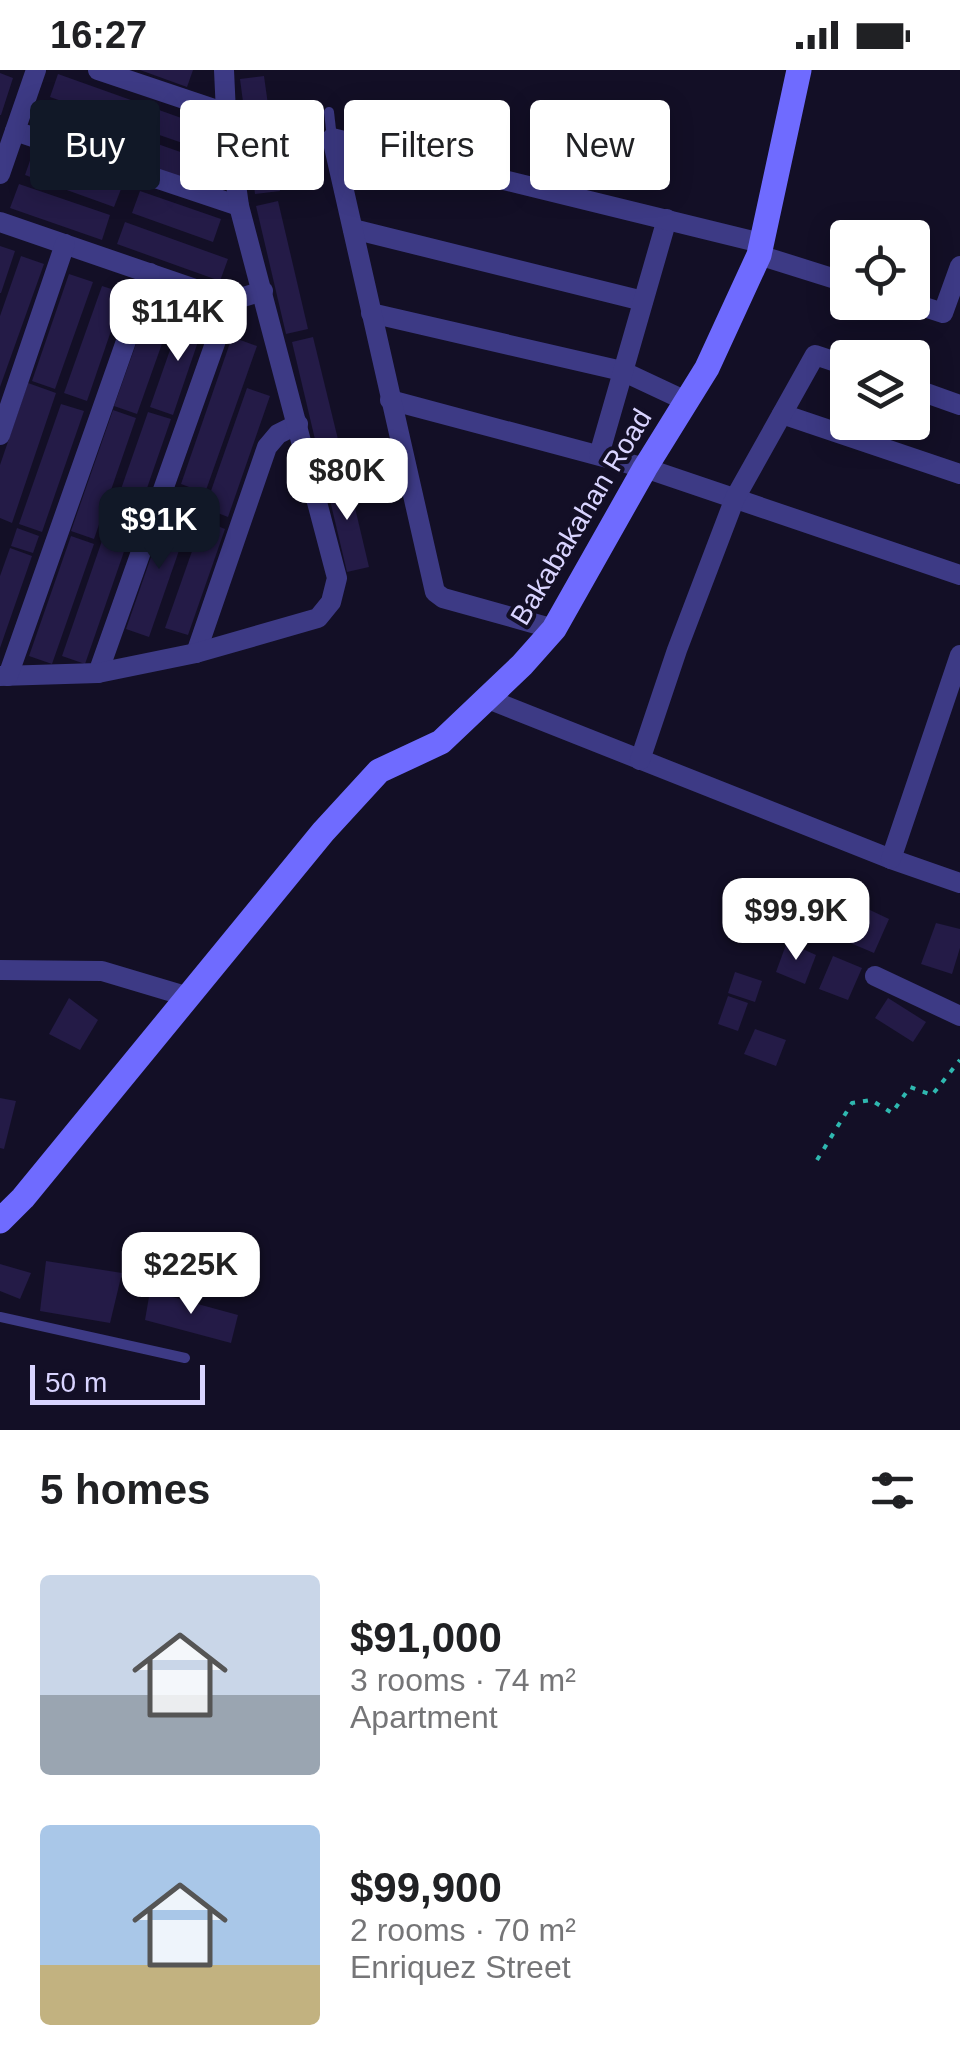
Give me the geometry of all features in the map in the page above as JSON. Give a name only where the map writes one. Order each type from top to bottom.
[{"type":"street","points":[[0,174],[36,70]]},
{"type":"street","points":[[98,70],[187,100]]},
{"type":"street","points":[[224,70],[225,100]]},
{"type":"street","name":"Bakabakahan Road","points":[[0,1221],[323,832],[379,771],[441,742],[488,699],[554,628],[722,338],[760,249],[800,70]]},
{"type":"street","points":[[16,130],[239,206]]},
{"type":"street","points":[[554,628],[443,598],[434,592],[332,138],[666,220],[830,276]]},
{"type":"street","points":[[150,274],[4,676],[98,673],[196,653],[318,618],[331,602],[337,578],[237,190]]},
{"type":"street","points":[[599,455],[666,220]]},
{"type":"street","points":[[0,222],[230,301],[263,291]]},
{"type":"street","points":[[353,229],[643,301]]},
{"type":"street","points":[[0,435],[65,244]]},
{"type":"street","points":[[930,309],[943,314],[960,266]]},
{"type":"street","points":[[98,673],[230,301]]},
{"type":"street","points":[[371,313],[622,372],[686,401]]},
{"type":"street","points":[[640,760],[676,650],[734,498],[815,355],[830,360]]},
{"type":"street","points":[[930,394],[960,404]]},
{"type":"street","points":[[390,400],[645,468],[960,575]]},
{"type":"street","points":[[782,414],[960,474]]},
{"type":"street","points":[[196,653],[267,446],[278,434],[298,424]]},
{"type":"street","points":[[891,859],[960,655]]},
{"type":"street","points":[[488,699],[960,884]]},
{"type":"street","points":[[0,970],[102,971],[188,998]]},
{"type":"street","points":[[875,976],[960,1016]]},
{"type":"lane","points":[[330,112],[332,138]]},
{"type":"lane","points":[[0,1317],[184,1358]]},
{"type":"path","points":[[817,1160],[852,1103],[870,1100],[892,1113],[910,1086],[932,1095],[960,1060]]},
{"type":"building","points":[[140,70],[193,70],[187,87]]},
{"type":"building","points":[[0,73],[13,78],[1,115],[0,115]]},
{"type":"building","points":[[58,74],[131,100],[59,100],[50,97]]},
{"type":"building","points":[[264,76],[267,100],[243,100],[240,79]]},
{"type":"building","points":[[160,110],[180,118],[180,142],[160,135]]},
{"type":"building","points":[[160,145],[180,152],[180,178],[160,171]]},
{"type":"building","points":[[19,184],[110,215],[102,240],[10,208]]},
{"type":"building","points":[[67,190],[121,190],[114,207]]},
{"type":"building","points":[[254,190],[280,190],[280,191],[255,194]]},
{"type":"building","points":[[140,191],[221,219],[213,242],[132,213]]},
{"type":"building","points":[[278,201],[308,329],[286,334],[256,206]]},
{"type":"building","points":[[125,222],[228,259],[220,281],[117,244]]},
{"type":"building","points":[[0,246],[15,251],[1,293],[0,293]]},
{"type":"building","points":[[21,256],[44,264],[0,387],[0,316]]},
{"type":"building","points":[[69,274],[93,282],[55,389],[32,381]]},
{"type":"building","points":[[102,286],[124,293],[87,401],[64,393]]},
{"type":"building","points":[[152,299],[175,307],[137,414],[114,406]]},
{"type":"building","points":[[183,313],[205,321],[173,415],[150,407]]},
{"type":"building","points":[[232,337],[257,346],[205,493],[181,484]]},
{"type":"building","points":[[313,337],[344,464],[322,469],[292,342]]},
{"type":"building","points":[[28,383],[56,393],[12,523],[0,518],[0,465]]},
{"type":"building","points":[[247,388],[270,396],[228,517],[205,508]]},
{"type":"building","points":[[61,404],[84,411],[42,532],[19,524]]},
{"type":"building","points":[[113,410],[136,418],[94,539],[71,531]]},
{"type":"building","points":[[148,412],[171,419],[129,540],[106,532]]},
{"type":"building","points":[[347,474],[369,567],[347,572],[325,479]]},
{"type":"building","points":[[174,490],[198,499],[193,513],[169,505]]},
{"type":"building","points":[[168,508],[191,516],[149,637],[126,629]]},
{"type":"building","points":[[203,520],[225,529],[188,635],[165,628]]},
{"type":"building","points":[[17,528],[39,536],[33,553],[11,546]]},
{"type":"building","points":[[104,535],[127,543],[85,664],[62,656]]},
{"type":"building","points":[[71,536],[94,544],[52,664],[29,656]]},
{"type":"building","points":[[10,548],[32,556],[0,648],[0,576]]},
{"type":"building","points":[[855,903],[889,919],[874,953],[841,939]]},
{"type":"building","points":[[936,923],[960,929],[960,948],[952,974],[921,964]]},
{"type":"building","points":[[787,942],[816,955],[805,984],[776,972]]},
{"type":"building","points":[[833,956],[862,968],[848,1000],[819,989]]},
{"type":"building","points":[[735,972],[762,981],[755,1002],[728,993]]},
{"type":"building","points":[[728,996],[748,1003],[738,1031],[718,1024]]},
{"type":"building","points":[[69,998],[98,1020],[80,1050],[49,1034]]},
{"type":"building","points":[[888,998],[926,1022],[913,1042],[875,1018]]},
{"type":"building","points":[[755,1029],[786,1040],[776,1066],[744,1054]]},
{"type":"building","points":[[0,1098],[16,1101],[4,1149],[0,1148]]},
{"type":"building","points":[[46,1261],[122,1273],[110,1323],[40,1311]]},
{"type":"building","points":[[0,1264],[31,1273],[20,1299],[0,1291]]},
{"type":"building","points":[[150,1291],[238,1315],[231,1343],[145,1320]]}]
